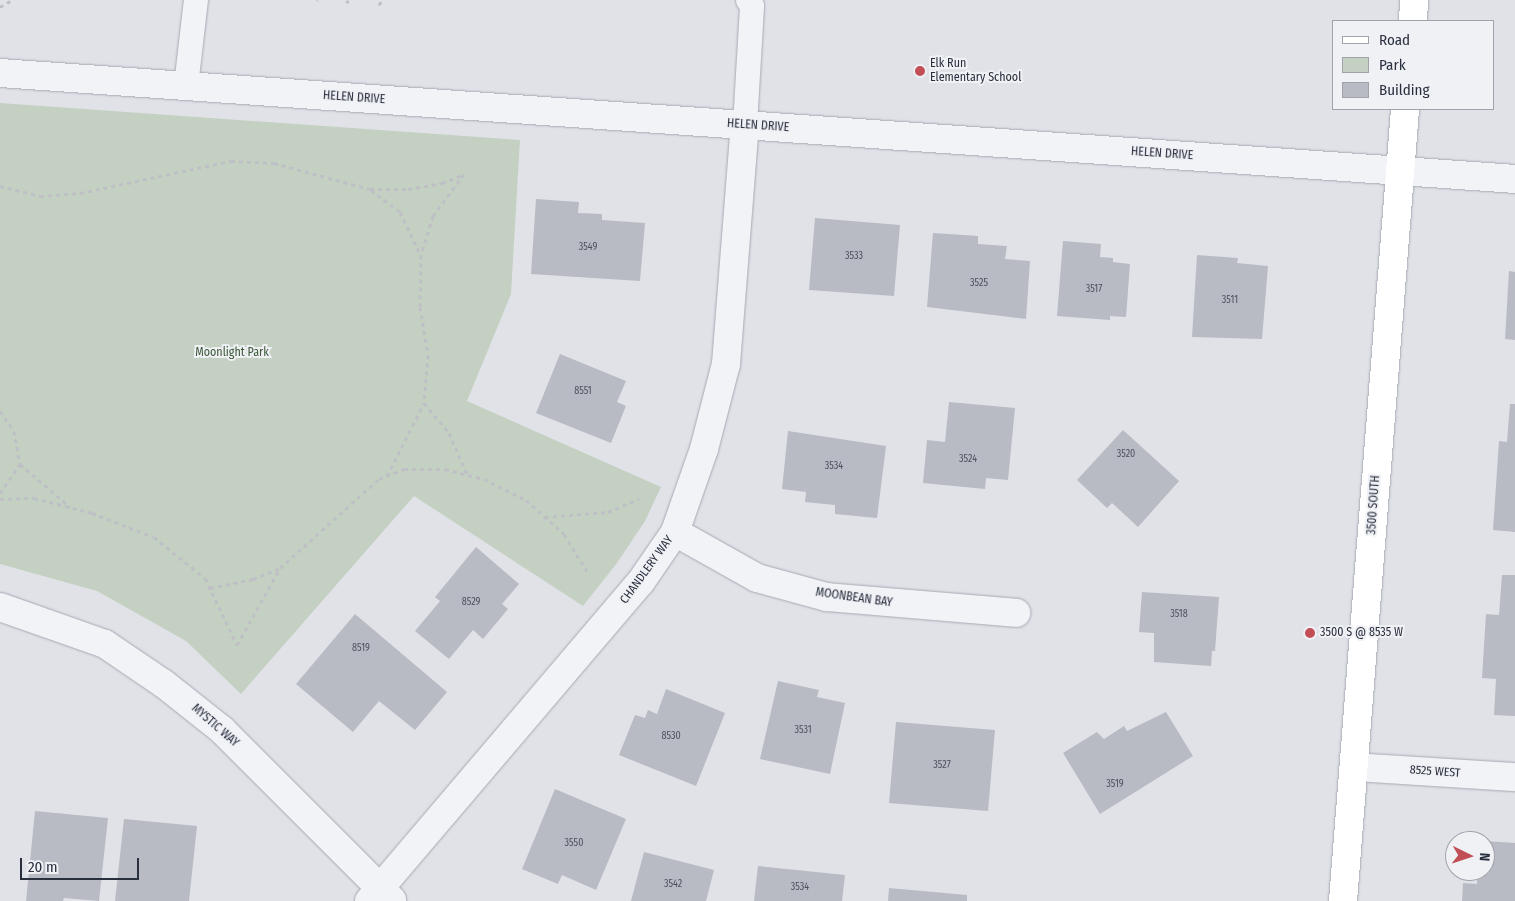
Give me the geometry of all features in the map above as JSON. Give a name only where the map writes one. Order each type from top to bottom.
[{"type":"street","points":[[1413,20],[1414,0]]},
{"type":"street","name":"HELEN DRIVE","points":[[0,73],[1515,179]]},
{"type":"street","name":"3500 SOUTH","points":[[1343,901],[1406,110]]},
{"type":"street","name":"CHANDLERY WAY","points":[[380,897],[634,590],[675,532],[704,449],[726,364],[745,125]]},
{"type":"street","name":"MOONBEAN BAY","points":[[675,532],[757,578],[827,597],[1016,613]]},
{"type":"street","name":"MYSTIC WAY","points":[[0,607],[104,644],[164,684],[222,728],[380,897]]},
{"type":"street","name":"8525 WEST","points":[[1354,767],[1515,777]]},
{"type":"lane","points":[[186,86],[196,0]]},
{"type":"lane","points":[[745,125],[752,6],[748,0]]},
{"type":"path","points":[[0,7],[12,0]]},
{"type":"path","points":[[379,5],[382,0]]},
{"type":"path","points":[[0,186],[40,196],[80,193],[231,161],[274,163],[370,189],[408,189],[442,183],[464,174],[433,216],[420,255],[420,307],[428,355],[424,403],[387,476]]},
{"type":"path","points":[[370,189],[400,212],[420,255]]},
{"type":"path","points":[[424,403],[449,433],[467,474]]},
{"type":"path","points":[[0,411],[14,431],[20,464],[70,507]]},
{"type":"path","points":[[0,493],[20,464]]},
{"type":"path","points":[[0,499],[34,498],[70,507],[154,537],[205,578],[237,645],[280,568],[379,479],[404,470],[445,469],[467,474],[484,479],[526,500],[564,534],[588,573]]},
{"type":"path","points":[[544,517],[608,512],[639,498]]},
{"type":"path","points":[[210,588],[253,579],[280,568]]},
{"type":"green space","name":"Moonlight Park","points":[[0,103],[520,140],[511,294],[467,401],[661,487],[645,521],[617,563],[583,606],[414,496],[241,694],[186,641],[97,591],[0,564]]},
{"type":"building","points":[[536,199],[579,202],[578,213],[602,214],[602,220],[645,223],[640,281],[531,274]]},
{"type":"building","points":[[815,218],[900,225],[894,296],[809,290]]},
{"type":"building","points":[[933,233],[978,236],[978,244],[1007,246],[1005,259],[1030,261],[1026,319],[927,307]]},
{"type":"building","points":[[1063,241],[1101,244],[1100,257],[1113,258],[1113,262],[1130,264],[1126,317],[1110,316],[1110,320],[1057,316]]},
{"type":"building","points":[[1197,255],[1238,258],[1237,263],[1268,266],[1262,339],[1192,337]]},
{"type":"building","points":[[1509,271],[1515,272],[1515,340],[1505,339]]},
{"type":"building","points":[[560,354],[626,381],[617,402],[626,406],[611,443],[536,413]]},
{"type":"building","points":[[949,402],[1015,408],[1008,480],[986,478],[985,489],[923,483],[927,440],[945,442]]},
{"type":"building","points":[[1510,404],[1515,404],[1515,532],[1493,530],[1499,441],[1507,442]]},
{"type":"building","points":[[1123,430],[1179,481],[1138,527],[1112,503],[1107,508],[1077,480]]},
{"type":"building","points":[[788,431],[886,446],[877,518],[835,514],[835,505],[805,502],[806,492],[782,489]]},
{"type":"building","points":[[476,547],[519,584],[502,604],[508,609],[483,639],[473,630],[449,659],[415,631],[440,601],[435,597]]},
{"type":"building","points":[[1502,575],[1515,575],[1515,716],[1494,715],[1496,679],[1482,678],[1486,614],[1499,615]]},
{"type":"building","points":[[1142,592],[1219,597],[1215,651],[1212,651],[1211,666],[1154,662],[1154,633],[1139,632]]},
{"type":"building","points":[[355,614],[447,692],[415,730],[379,701],[353,732],[296,684]]},
{"type":"building","points":[[778,681],[819,690],[817,697],[845,703],[830,774],[760,759]]},
{"type":"building","points":[[666,689],[725,713],[696,786],[619,755],[635,715],[645,718],[648,710],[657,714]]},
{"type":"building","points":[[1166,712],[1193,756],[1100,814],[1063,753],[1097,732],[1104,739],[1124,726],[1127,731]]},
{"type":"building","points":[[896,722],[995,730],[988,811],[889,803]]},
{"type":"building","points":[[555,789],[626,819],[596,890],[562,875],[558,884],[522,869]]},
{"type":"building","points":[[35,811],[108,818],[99,901],[64,898],[63,901],[26,901]]},
{"type":"building","points":[[124,819],[197,826],[189,901],[115,901]]},
{"type":"building","points":[[1495,842],[1515,843],[1515,901],[1462,901],[1463,883],[1477,884],[1477,881],[1495,881]]},
{"type":"building","points":[[644,852],[714,870],[706,901],[631,901]]},
{"type":"building","points":[[758,866],[845,875],[842,901],[754,901]]},
{"type":"building","points":[[889,888],[967,895],[967,901],[888,901]]},
{"type":"place","name":"Elk Run Elementary School","points":[[920,71]]},
{"type":"place","name":"3500 S @ 8535 W","points":[[1310,633]]}]
